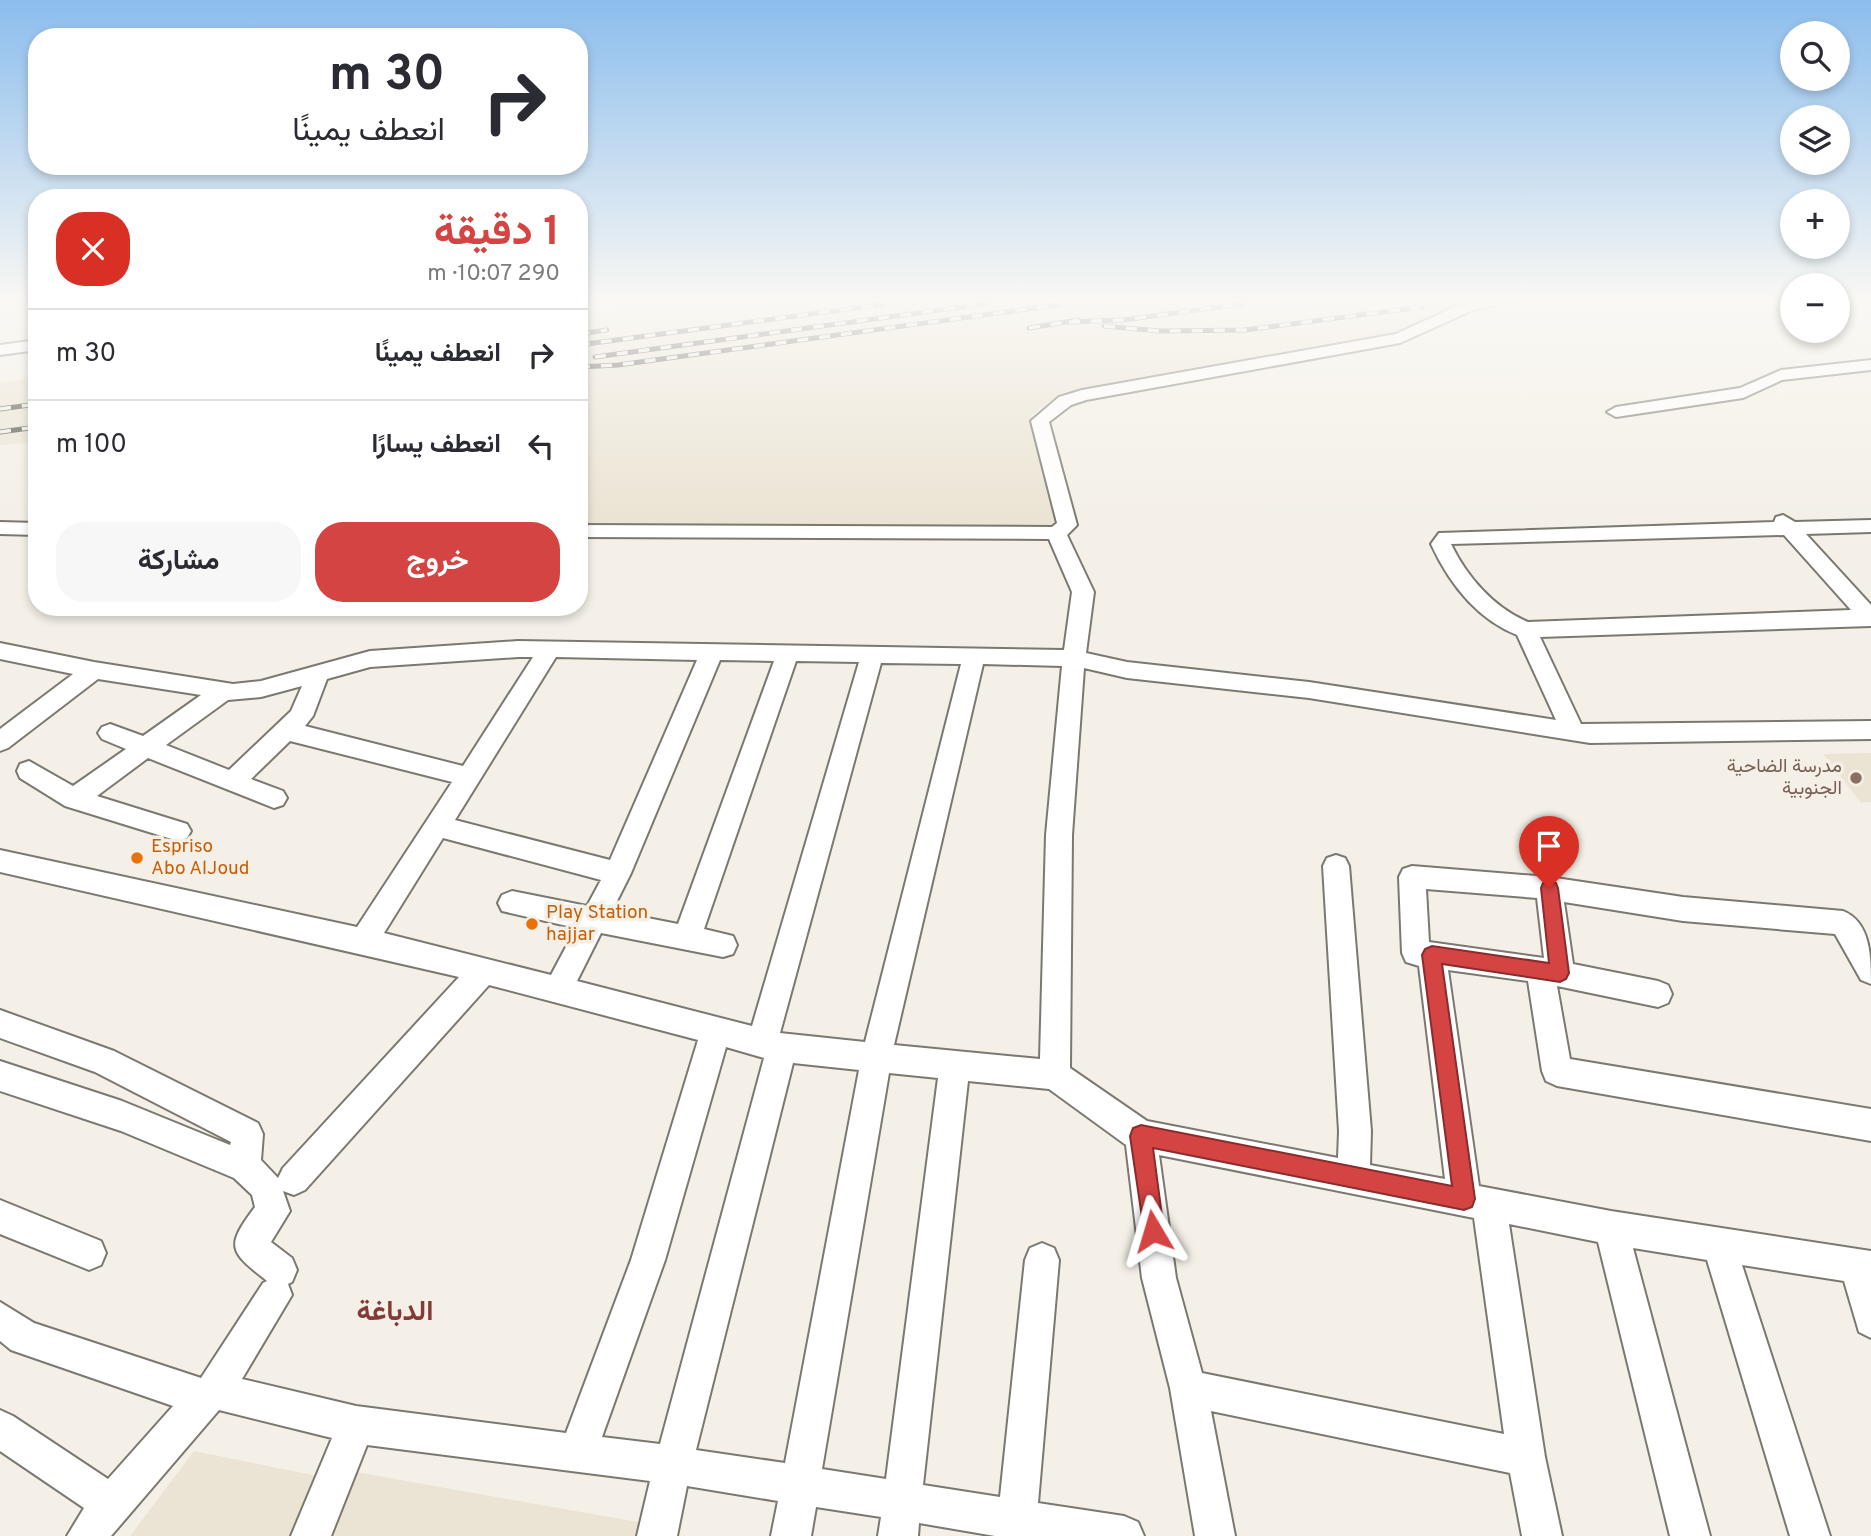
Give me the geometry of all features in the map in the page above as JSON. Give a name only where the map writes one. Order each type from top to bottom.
[{"type":"street","points":[[588,531],[1056,533],[1067,525],[1040,421],[1065,401],[1082,395],[1195,375]]},
{"type":"street","points":[[1616,412],[1743,393],[1755,390],[1769,377],[1779,375]]},
{"type":"street","points":[[1870,617],[1787,528],[1783,519],[1871,516]]},
{"type":"street","points":[[1870,617],[1526,630],[1502,619],[1485,605],[1445,555],[1441,544],[1446,537],[1871,526]]},
{"type":"street","points":[[0,528],[28,529]]},
{"type":"street","points":[[1055,1075],[1059,835],[1074,658],[1083,592],[1056,533]]},
{"type":"street","points":[[1526,630],[1573,731]]},
{"type":"street","points":[[0,651],[94,670],[224,691],[261,690],[353,663],[387,657],[550,649],[1074,658],[1127,670],[1308,690],[1590,734],[1871,730]]},
{"type":"street","points":[[364,941],[550,649]]},
{"type":"street","points":[[557,991],[618,873],[712,652]]},
{"type":"street","points":[[687,938],[788,653]]},
{"type":"street","points":[[657,1536],[772,1046],[872,655]]},
{"type":"street","points":[[791,1536],[876,1059],[974,656]]},
{"type":"street","points":[[0,742],[94,670]]},
{"type":"street","points":[[234,780],[301,716],[318,674]]},
{"type":"street","points":[[74,799],[224,691]]},
{"type":"street","points":[[287,731],[468,777]]},
{"type":"street","points":[[110,733],[274,798]]},
{"type":"street","points":[[29,771],[74,799],[178,831]]},
{"type":"street","points":[[437,826],[618,873]]},
{"type":"street","points":[[0,861],[364,941],[772,1046],[876,1059],[1055,1075],[1141,1136],[1611,1228],[1864,1267],[1871,1320]]},
{"type":"street","points":[[1336,866],[1355,1131],[1354,1176]]},
{"type":"street","points":[[1658,993],[1550,972],[1416,953],[1412,877],[1549,888],[1683,909],[1843,923],[1871,971]]},
{"type":"street","points":[[1549,888],[1550,972],[1557,1071],[1871,1125]]},
{"type":"street","points":[[512,903],[723,945]]},
{"type":"street","points":[[1432,955],[1542,1536]]},
{"type":"street","points":[[294,1180],[483,971]]},
{"type":"street","points":[[0,1024],[103,1061],[247,1134],[245,1167]]},
{"type":"street","points":[[578,1452],[648,1260],[716,1031]]},
{"type":"street","points":[[900,1518],[955,1066]]},
{"type":"street","points":[[0,1076],[122,1116],[245,1167],[265,1185],[273,1211],[251,1241],[252,1248],[278,1282],[209,1394],[111,1504],[87,1536]]},
{"type":"street","points":[[1141,1136],[1159,1278],[1188,1388],[1215,1536]]},
{"type":"street","points":[[0,1217],[89,1253]]},
{"type":"street","points":[[1611,1228],[1690,1536]]},
{"type":"street","points":[[1719,1245],[1810,1536]]},
{"type":"street","points":[[1016,1527],[1042,1260]]},
{"type":"street","points":[[0,1320],[24,1336],[209,1394],[356,1426],[578,1452],[800,1484],[900,1518],[1124,1536]]},
{"type":"street","points":[[1188,1388],[1525,1457]]},
{"type":"street","points":[[311,1536],[356,1426]]},
{"type":"street","points":[[0,1429],[111,1504]]},
{"type":"shaded area","points":[[588,375],[1166,375],[1060,393],[1031,416],[1058,522],[1047,527],[588,525]]},
{"type":"shaded area","points":[[28,379],[28,443],[0,445],[0,382]]},
{"type":"shaded area","name":"مدرسة الضاحية الجنوبية","points":[[1871,753],[1871,802],[1861,803],[1823,754]]},
{"type":"shaded area","points":[[194,1451],[317,1476],[292,1536],[130,1536]]},
{"type":"shaded area","points":[[356,1472],[654,1525],[651,1536],[331,1536]]},
{"type":"railway","points":[[0,409],[28,405]]},
{"type":"railway","points":[[0,432],[28,428]]},
{"type":"place","name":"مدرسة الضاحية الجنوبية","points":[[1856,778]]},
{"type":"place","name":"Espriso Abo AlJoud","points":[[137,858]]},
{"type":"place","name":"Play Station hajjar","points":[[532,924]]},
{"type":"district","name":"الدباغة","points":[[395,1313]]},
{"type":"route","points":[[1153,1231],[1141,1136],[1464,1199],[1432,955],[1560,973],[1549,888]]}]
